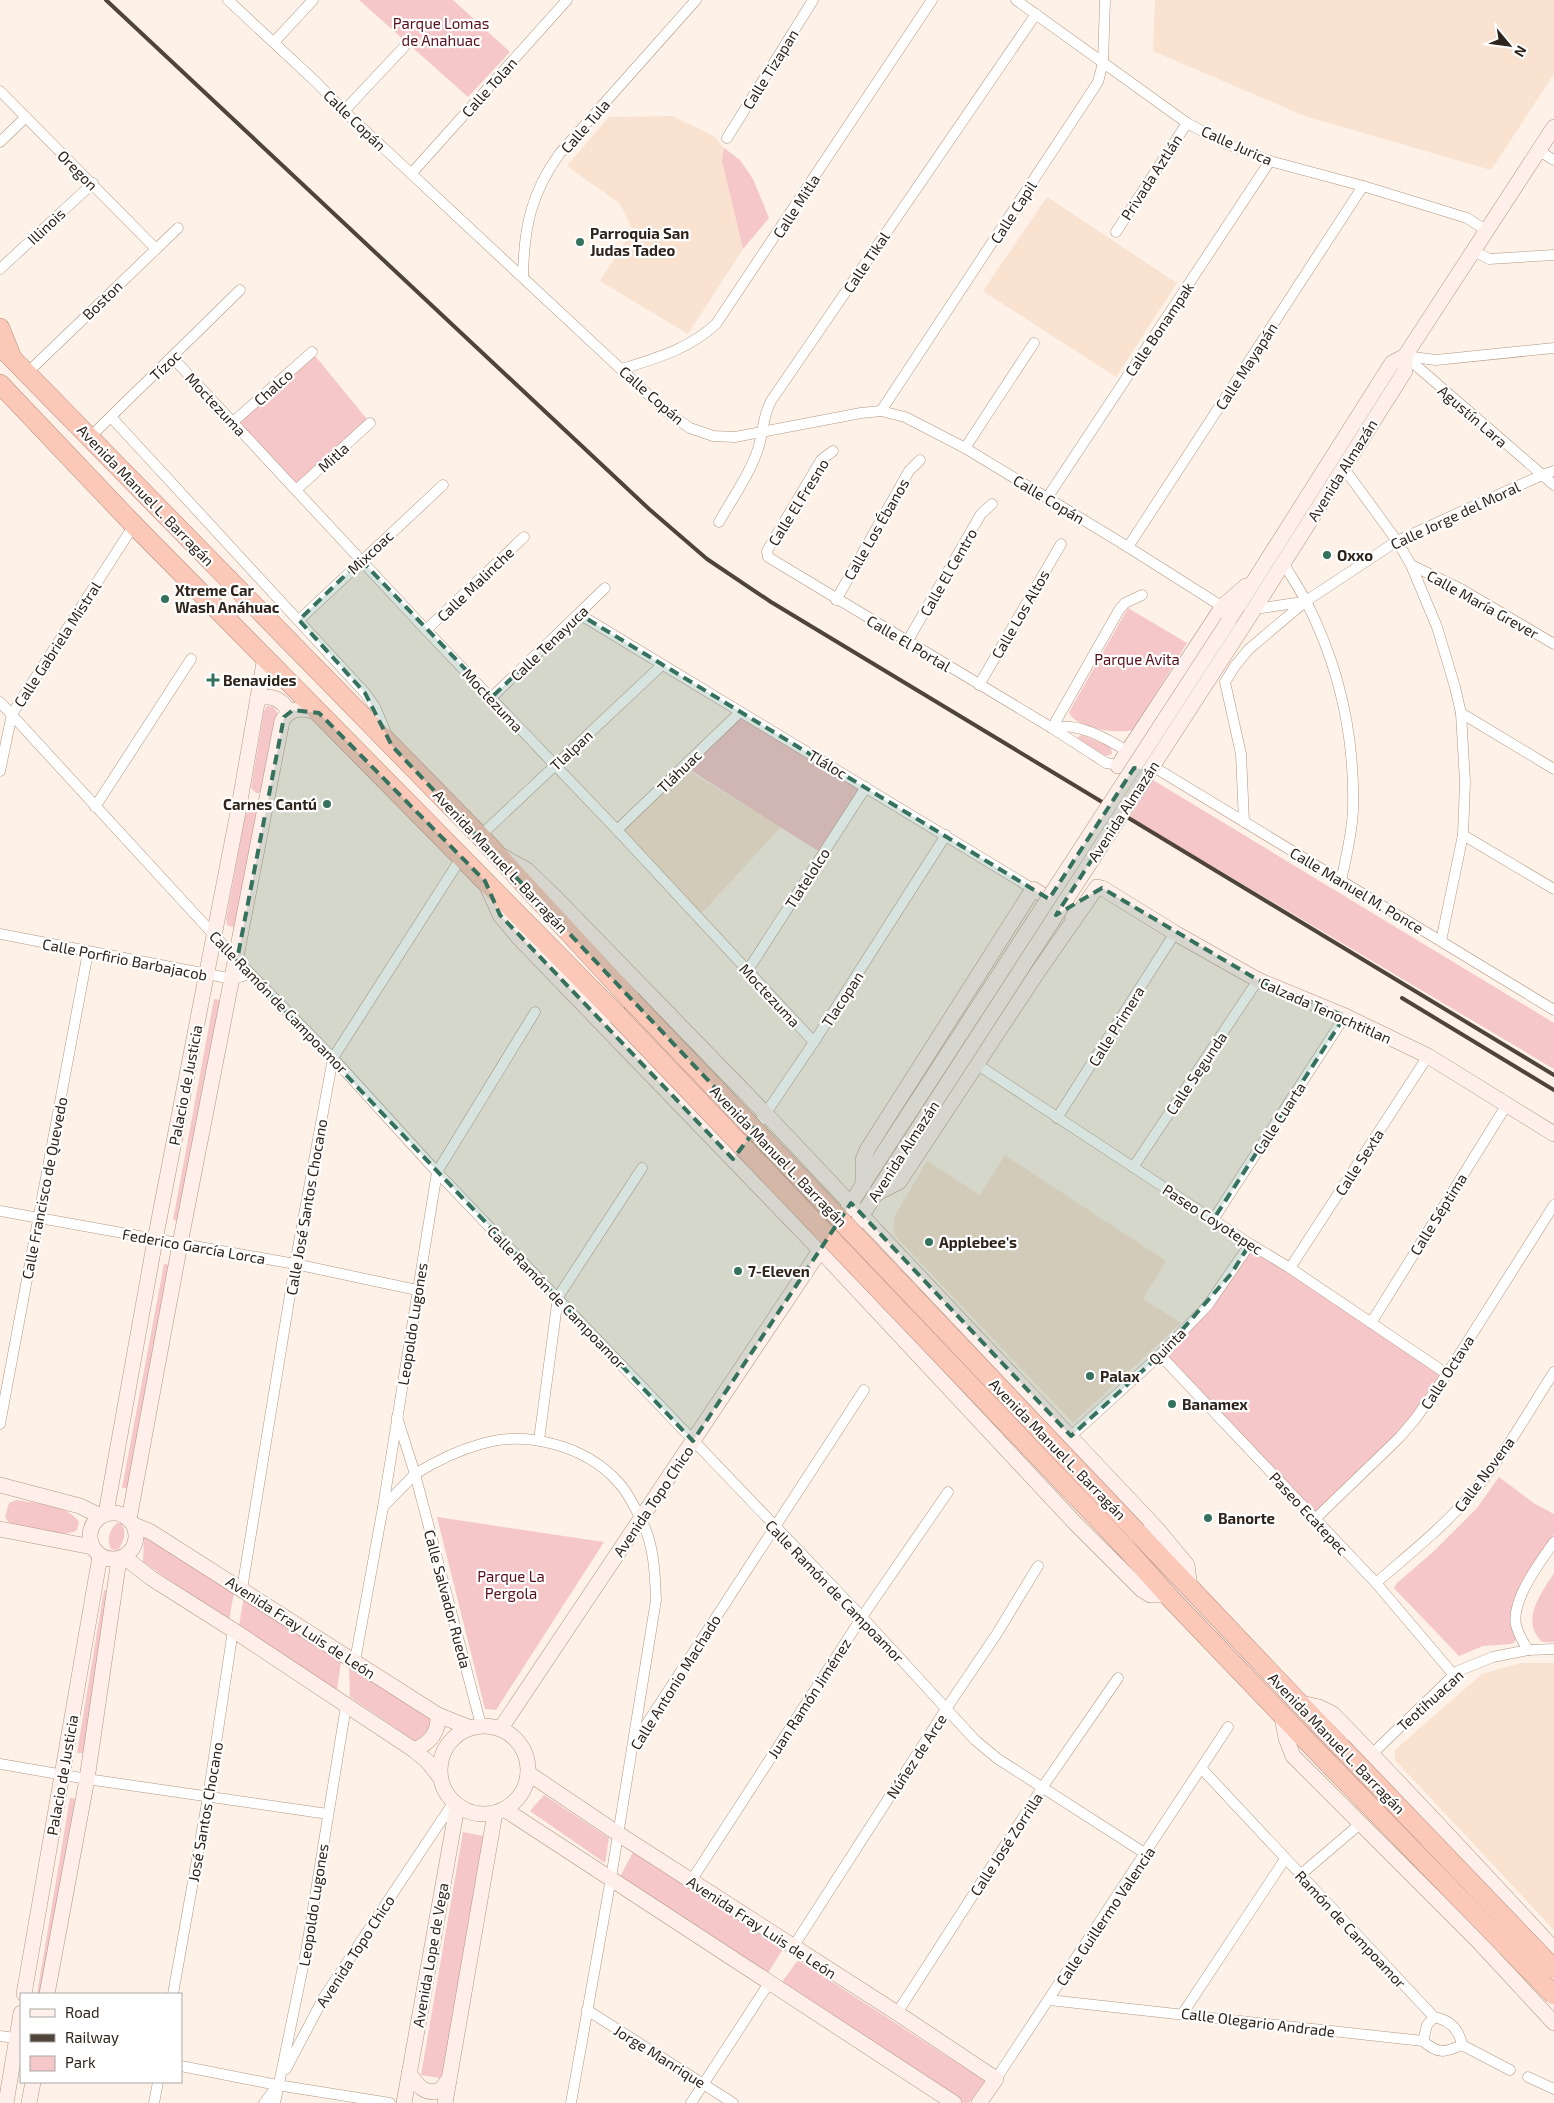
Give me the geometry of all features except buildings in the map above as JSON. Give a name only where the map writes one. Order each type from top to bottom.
[{"type":"highway","points":[[0,328],[6,353]]},
{"type":"highway","name":"Avenida Manuel L. Barragán","points":[[6,353],[480,836],[631,1000],[1296,1702],[1554,1969]]},
{"type":"highway","name":"Avenida Manuel L. Barragán","points":[[0,384],[134,525],[617,1015],[1123,1545],[1282,1717],[1554,1995]]},
{"type":"street","name":"Calle Copán","points":[[228,0],[411,174],[523,276],[668,413],[690,428],[713,436],[735,437],[881,411],[905,417],[965,448],[1128,546],[1228,615]]},
{"type":"street","points":[[274,42],[313,0]]},
{"type":"street","name":"Calle Tolan","points":[[411,174],[567,0]]},
{"type":"street","name":"Calle Tula","points":[[523,276],[525,230],[532,205],[550,167],[560,153],[696,0]]},
{"type":"street","name":"Calle Tizapan","points":[[727,138],[813,0]]},
{"type":"street","name":"Calle Mitla","points":[[622,369],[685,347],[703,337],[716,324],[932,0]]},
{"type":"street","name":"Calle Jurica","points":[[1016,0],[1187,123],[1228,144],[1270,162],[1363,186],[1467,218],[1487,231]]},
{"type":"street","name":"Calle Capil","points":[[881,411],[1098,82],[1103,63],[1105,0]]},
{"type":"street","name":"Calle Tikal","points":[[719,522],[755,455],[762,432],[763,419],[771,401],[1036,14]]},
{"type":"street","points":[[344,111],[404,47]]},
{"type":"street","name":"Oregon","points":[[0,91],[156,249]]},
{"type":"street","points":[[0,142],[26,118]]},
{"type":"street","name":"Privada Aztlán","points":[[1116,232],[1187,123]]},
{"type":"street","name":"Avenida Almazán","points":[[821,1250],[1228,615],[1258,575],[1392,363],[1405,356],[1554,127]]},
{"type":"street","points":[[1539,151],[1554,160]]},
{"type":"street","name":"Calle Bonampak","points":[[1047,498],[1270,162]]},
{"type":"street","name":"Illinois","points":[[0,269],[92,184]]},
{"type":"street","name":"Calle Mayapán","points":[[1128,546],[1363,186]]},
{"type":"street","name":"Boston","points":[[26,373],[178,228]]},
{"type":"street","points":[[1474,251],[1489,259],[1554,255]]},
{"type":"street","name":"Tízoc","points":[[89,438],[240,290]]},
{"type":"street","points":[[965,448],[1034,343]]},
{"type":"street","points":[[1405,356],[1436,360],[1554,348]]},
{"type":"street","name":"Chalco","points":[[233,422],[312,352]]},
{"type":"street","name":"Avenida Almazán","points":[[832,1262],[1253,611],[1404,371],[1405,356]]},
{"type":"street","name":"Agustín Lara","points":[[1405,356],[1554,485]]},
{"type":"street","name":"Moctezuma","points":[[172,357],[814,1042]]},
{"type":"street","points":[[111,418],[365,693],[375,707],[392,746]]},
{"type":"street","name":"Mitla","points":[[296,490],[370,423]]},
{"type":"street","name":"Calle El Fresno","points":[[767,556],[767,551],[821,460],[833,451]]},
{"type":"street","name":"Calle Los Ébanos","points":[[836,600],[909,471],[920,460]]},
{"type":"street","points":[[1343,467],[1397,540],[1411,565],[1437,627],[1461,713],[1465,782],[1463,835],[1441,941]]},
{"type":"street","name":"Calle Jorge del Moral","points":[[1244,822],[1241,754],[1225,682],[1249,649],[1306,601],[1397,540],[1554,471]]},
{"type":"street","name":"Mixcoac","points":[[299,620],[443,485]]},
{"type":"street","name":"Calle El Centro","points":[[907,642],[981,514],[992,504]]},
{"type":"street","name":"Calle Gabriela Mistral","points":[[0,771],[12,714],[134,525]]},
{"type":"street","name":"Calle Malinche","points":[[426,630],[524,537]]},
{"type":"street","name":"Calle Los Altos","points":[[979,684],[1060,544]]},
{"type":"street","name":"Calle El Portal","points":[[767,556],[836,600],[1052,728],[1103,761],[1118,766]]},
{"type":"street","points":[[1283,562],[1306,601],[1332,662],[1348,724],[1353,774],[1353,811],[1349,846],[1341,881]]},
{"type":"street","name":"Calle María Grever","points":[[1411,565],[1462,588],[1554,644]]},
{"type":"street","name":"Calle Tenayuca","points":[[492,697],[605,588]]},
{"type":"street","points":[[1052,728],[1119,610],[1134,597],[1142,595]]},
{"type":"street","points":[[1253,611],[1306,601]]},
{"type":"street","name":"Tláloc","points":[[579,614],[946,835],[1076,916]]},
{"type":"street","points":[[1118,766],[1127,751],[1228,615]]},
{"type":"street","name":"Palacio de Justicia","points":[[103,1515],[243,787],[265,657]]},
{"type":"street","points":[[95,807],[191,659]]},
{"type":"street","name":"Tlalpan","points":[[480,836],[662,665]]},
{"type":"street","points":[[258,698],[269,696],[277,698],[289,712],[305,710],[319,713]]},
{"type":"street","name":"Calle Ramón de Campoamor","points":[[0,702],[250,974],[333,1058],[437,1172],[862,1616],[975,1740],[998,1759],[1146,1854]]},
{"type":"street","name":"Palacio de Justicia","points":[[132,1522],[180,1244],[237,960],[282,721],[289,712]]},
{"type":"street","name":"Tláhuac","points":[[617,830],[740,712]]},
{"type":"street","points":[[1461,713],[1554,769]]},
{"type":"street","points":[[1052,728],[1059,726],[1076,727],[1113,742],[1127,751]]},
{"type":"street","name":"Calle Manuel M. Ponce","points":[[1127,751],[1554,1010]]},
{"type":"street","name":"Calle Manuel M. Ponce","points":[[1118,766],[1159,771]]},
{"type":"street","points":[[243,787],[249,796],[254,798],[259,798],[268,793]]},
{"type":"street","name":"Tlatelolco","points":[[748,970],[866,787]]},
{"type":"street","points":[[238,812],[247,806],[253,805],[258,807],[264,814]]},
{"type":"street","name":"Tlacopan","points":[[734,1159],[814,1042],[946,835]]},
{"type":"street","points":[[1463,835],[1554,889]]},
{"type":"street","points":[[494,852],[527,870],[558,899],[958,1316],[1158,1530],[1187,1565],[1190,1589]]},
{"type":"street","name":"Calle José Santos Chocano","points":[[242,1589],[295,1264],[333,1058],[461,858]]},
{"type":"street","points":[[485,882],[500,915],[518,937],[687,1114],[734,1159],[821,1250],[1133,1583],[1150,1595],[1168,1595]]},
{"type":"street","name":"Calzada Tenochtitlan","points":[[1076,916],[1097,887],[1102,888],[1175,933],[1258,980],[1345,1016],[1428,1056],[1554,1134]]},
{"type":"street","points":[[863,1184],[863,1160],[867,1150],[1033,889]]},
{"type":"street","points":[[876,1194],[899,1182],[1076,916]]},
{"type":"street","name":"Calle Primera","points":[[1057,1118],[1175,933]]},
{"type":"street","name":"Calle Porfirio Barbajacob","points":[[0,934],[232,979],[250,974]]},
{"type":"street","points":[[994,951],[1035,976]]},
{"type":"street","name":"Calle Francisco de Quevedo","points":[[0,1424],[88,952]]},
{"type":"street","name":"Calle Segunda","points":[[1134,1166],[1258,980]]},
{"type":"street","name":"Leopoldo Lugones","points":[[355,1661],[383,1507],[437,1172],[535,1012]]},
{"type":"street","name":"Calle Cuarta","points":[[1213,1220],[1345,1016]]},
{"type":"street","name":"Calle Sexta","points":[[1290,1268],[1428,1056]]},
{"type":"street","name":"Paseo Coyotepec","points":[[978,1065],[1057,1118],[1134,1166],[1213,1220],[1290,1268],[1447,1374]]},
{"type":"street","name":"Calle Séptima","points":[[1370,1323],[1506,1106]]},
{"type":"street","points":[[540,1440],[558,1297],[642,1168]]},
{"type":"street","name":"Calle Octava","points":[[1316,1519],[1400,1437],[1416,1418],[1447,1374],[1554,1204]]},
{"type":"street","name":"Federico García Lorca","points":[[0,1211],[295,1264],[417,1290]]},
{"type":"street","name":"Quinta","points":[[1071,1436],[1160,1355],[1208,1305],[1250,1244]]},
{"type":"street","name":"Avenida Topo Chico","points":[[500,1728],[821,1250]]},
{"type":"street","points":[[805,1275],[832,1262]]},
{"type":"street","points":[[917,1354],[958,1316]]},
{"type":"street","name":"Paseo Ecatepec","points":[[1160,1355],[1376,1583],[1453,1674]]},
{"type":"street","name":"Calle Novena","points":[[1376,1583],[1445,1523],[1474,1492],[1495,1464],[1554,1372]]},
{"type":"street","name":"Calle Antonio Machado","points":[[571,2103],[611,1878],[630,1748],[864,1390]]},
{"type":"street","name":"Calle Salvador Rueda","points":[[397,1417],[415,1474],[475,1726]]},
{"type":"street","points":[[383,1507],[415,1474],[446,1456],[482,1443],[510,1439],[540,1440],[558,1445],[600,1467],[619,1482],[641,1518],[649,1540],[655,1567],[656,1600],[630,1748]]},
{"type":"street","points":[[0,1485],[80,1506],[103,1515],[119,1513],[132,1522],[136,1540],[130,1553],[121,1558],[106,1559],[96,1552],[74,1543],[0,1529]]},
{"type":"street","name":"Juan Ramón Jiménez","points":[[691,1881],[862,1616],[948,1492]]},
{"type":"street","points":[[74,1543],[84,1534],[87,1522],[80,1506]]},
{"type":"street","points":[[96,1552],[89,1534],[95,1521],[103,1515]]},
{"type":"street","name":"Avenida Fray Luis de León","points":[[132,1522],[242,1589],[438,1715],[475,1726]]},
{"type":"street","points":[[1528,1650],[1516,1624],[1516,1610],[1522,1594],[1554,1542]]},
{"type":"street","name":"Palacio de Justicia","points":[[24,1993],[62,1775],[96,1552]]},
{"type":"street","points":[[121,1558],[234,1630],[414,1750],[428,1762],[439,1776],[444,1791],[455,1805],[469,1812],[482,1815],[500,1811],[516,1800],[525,1788],[528,1773],[527,1759],[522,1746],[512,1735],[500,1728],[475,1726],[451,1738],[441,1756],[439,1776]]},
{"type":"street","name":"Palacio de Justicia","points":[[47,1993],[87,1779],[121,1558]]},
{"type":"street","name":"Núñez de Arce","points":[[793,1947],[996,1635],[1038,1566]]},
{"type":"street","name":"José Santos Chocano","points":[[173,1993],[208,1797],[234,1630]]},
{"type":"street","name":"Teotihuacan","points":[[1372,1754],[1453,1674],[1476,1662],[1528,1650],[1554,1649]]},
{"type":"street","name":"Calle José Zorrilla","points":[[897,2013],[1042,1788],[1118,1678]]},
{"type":"street","points":[[1296,1702],[1327,1710],[1476,1862],[1554,1949]]},
{"type":"street","name":"Leopoldo Lugones","points":[[275,2103],[277,2085],[306,1952],[346,1706]]},
{"type":"street","points":[[414,1750],[424,1745],[433,1737],[438,1723],[438,1715]]},
{"type":"street","points":[[1282,1717],[1286,1738],[1293,1756],[1477,1940],[1554,2023]]},
{"type":"street","name":"Calle Guillermo Valencia","points":[[979,2103],[1146,1854],[1228,1727]]},
{"type":"street","points":[[0,1764],[87,1779],[328,1814]]},
{"type":"street","name":"Ramón de Campoamor","points":[[1202,1769],[1434,2017],[1447,2021],[1452,2025],[1459,2033],[1462,2045]]},
{"type":"street","name":"Avenida Fray Luis de León","points":[[528,1773],[617,1833],[996,2079]]},
{"type":"street","name":"Avenida Topo Chico","points":[[264,2103],[277,2085],[324,1997],[455,1805]]},
{"type":"street","name":"Avenida Lope de Vega","points":[[404,2103],[455,1805]]},
{"type":"street","points":[[500,1811],[611,1878],[954,2103]]},
{"type":"street","points":[[445,2103],[500,1811]]},
{"type":"street","points":[[1300,1875],[1360,1824]]},
{"type":"street","points":[[1183,2013],[1285,1859]]},
{"type":"street","points":[[1440,1905],[1459,1900],[1466,1895],[1474,1882],[1476,1862]]},
{"type":"street","points":[[1477,1940],[1474,1926],[1476,1917],[1481,1909],[1495,1902],[1512,1904]]},
{"type":"street","points":[[690,2103],[769,1983]]},
{"type":"street","name":"Calle Olegario Andrade","points":[[1049,2000],[1183,2013],[1423,2041],[1433,2049],[1442,2051],[1462,2045]]},
{"type":"street","name":"Jorge Manrique","points":[[587,2010],[733,2103]]},
{"type":"street","points":[[1423,2041],[1427,2025],[1434,2017]]},
{"type":"street","points":[[6,2103],[20,2026]]},
{"type":"street","points":[[0,2036],[19,2039]]},
{"type":"street","points":[[1462,2045],[1510,2070]]},
{"type":"street","points":[[182,2066],[277,2085],[390,2103]]},
{"type":"street","points":[[409,2073],[420,2087],[430,2092],[440,2090],[449,2079]]},
{"type":"street","points":[[1528,2078],[1554,2089]]},
{"type":"street","points":[[30,2103],[33,2083]]},
{"type":"street","points":[[154,2103],[158,2083]]},
{"type":"highlighted area","points":[[361,560],[492,697],[579,614],[1049,899],[1134,768],[1150,770],[1056,915],[1102,888],[1258,980],[1345,1016],[1213,1220],[1250,1244],[1231,1274],[1160,1355],[1071,1436],[851,1203],[693,1441],[237,960],[284,717],[293,710],[319,713],[485,881],[500,915],[733,1159],[755,1130],[392,746],[365,693],[299,620]]},
{"type":"shaded area","points":[[1155,0],[1554,0],[1554,74],[1491,170],[1305,116],[1153,51]]},
{"type":"shaded area","points":[[672,116],[714,136],[724,148],[722,161],[743,249],[688,334],[600,281],[633,230],[619,203],[567,166],[609,117]]},
{"type":"shaded area","points":[[1047,197],[1177,283],[1116,377],[983,291]]},
{"type":"shaded area","points":[[684,768],[781,827],[699,916],[622,830]]},
{"type":"shaded area","points":[[1005,1155],[1166,1261],[1143,1299],[1181,1323],[1073,1423],[896,1237],[893,1227],[895,1215],[927,1161],[980,1195]]},
{"type":"shaded area","points":[[1520,1663],[1554,1663],[1554,1930],[1395,1760],[1395,1750],[1482,1674]]},
{"type":"green space","name":"Parque Lomas de Anahuac","points":[[359,0],[453,0],[510,52],[468,97]]},
{"type":"green space","points":[[724,148],[740,160],[753,179],[769,218],[743,249],[722,161]]},
{"type":"green space","points":[[312,352],[370,423],[298,487],[233,422]]},
{"type":"green space","name":"Parque Avita","points":[[1128,608],[1187,643],[1133,730],[1108,731],[1079,723],[1069,712]]},
{"type":"green space","points":[[267,706],[274,707],[277,713],[263,789],[256,793],[251,788],[264,711]]},
{"type":"green space","points":[[740,712],[866,787],[823,854],[684,766]]},
{"type":"green space","points":[[1082,735],[1111,747],[1112,754],[1106,756],[1079,741],[1078,737]]},
{"type":"green space","points":[[1153,780],[1554,1023],[1554,1069],[1130,817]]},
{"type":"green space","points":[[253,810],[257,813],[235,927],[231,927],[226,920],[245,816],[248,811]]},
{"type":"green space","points":[[214,999],[221,1000],[179,1221],[173,1220]]},
{"type":"green space","points":[[1250,1244],[1447,1374],[1431,1397],[1315,1519],[1160,1355],[1208,1305]]},
{"type":"green space","points":[[164,1264],[172,1265],[130,1488],[122,1488]]},
{"type":"green space","points":[[1499,1477],[1535,1504],[1554,1514],[1554,1534],[1519,1590],[1520,1636],[1512,1644],[1483,1646],[1459,1656],[1394,1588],[1397,1583],[1433,1552],[1477,1508]]},
{"type":"green space","points":[[17,1500],[51,1506],[67,1512],[79,1522],[77,1530],[63,1534],[34,1530],[9,1523],[5,1517],[9,1503]]},
{"type":"green space","name":"Parque La Pergola","points":[[437,1517],[604,1542],[496,1710],[485,1709]]},
{"type":"green space","points":[[117,1523],[121,1523],[123,1526],[124,1536],[119,1549],[112,1550],[109,1536]]},
{"type":"green space","points":[[144,1533],[234,1592],[229,1621],[143,1562]]},
{"type":"green space","points":[[1554,1573],[1554,1642],[1542,1642],[1536,1634],[1533,1616],[1539,1598]]},
{"type":"green space","points":[[104,1590],[111,1592],[85,1753],[77,1753]]},
{"type":"green space","points":[[244,1597],[341,1662],[337,1690],[239,1625]]},
{"type":"green space","points":[[349,1667],[434,1720],[418,1743],[350,1697]]},
{"type":"green space","points":[[544,1795],[609,1838],[605,1863],[530,1811]]},
{"type":"green space","points":[[70,1798],[77,1799],[45,1993],[37,1993]]},
{"type":"green space","points":[[463,1832],[483,1836],[446,2079],[421,2075]]},
{"type":"green space","points":[[633,1852],[783,1949],[768,1973],[620,1877]]},
{"type":"green space","points":[[798,1960],[985,2081],[969,2103],[964,2103],[782,1982]]},
{"type":"railway","points":[[106,0],[649,509],[707,559],[771,602],[1554,1075]]},
{"type":"railway","points":[[1402,998],[1554,1090]]},
{"type":"place","name":"Parroquia San Judas Tadeo","points":[[580,242]]},
{"type":"place","name":"Oxxo","points":[[1327,555]]},
{"type":"place","name":"Xtreme Car Wash Anáhuac","points":[[165,599]]},
{"type":"place","name":"Benavides","points":[[213,680]]},
{"type":"place","name":"Carnes Cantú","points":[[327,804]]},
{"type":"place","name":"Applebee's","points":[[929,1242]]},
{"type":"place","name":"7-Eleven","points":[[738,1271]]},
{"type":"place","name":"Palax","points":[[1090,1376]]},
{"type":"place","name":"Banamex","points":[[1172,1404]]},
{"type":"place","name":"Banorte","points":[[1208,1518]]}]
